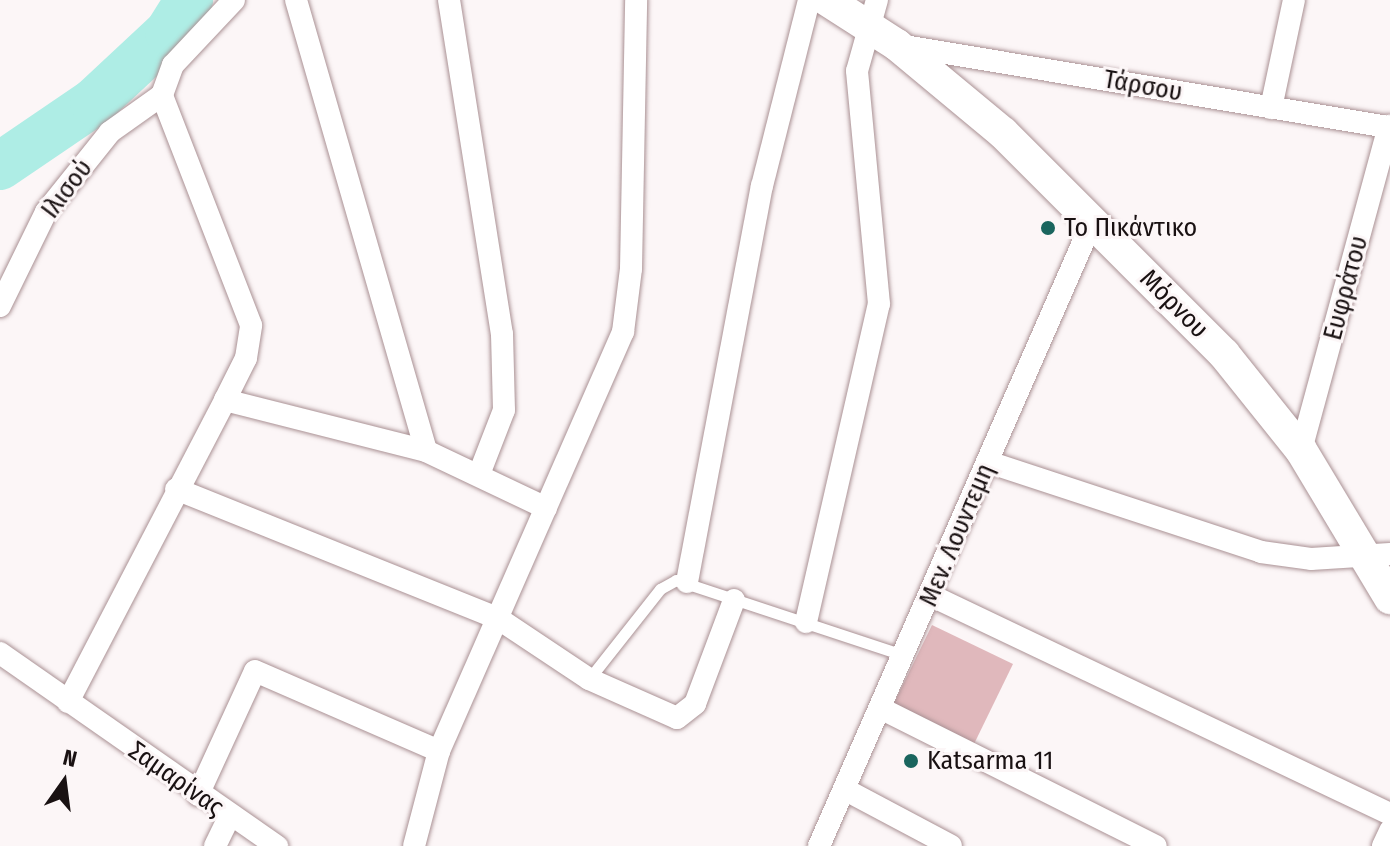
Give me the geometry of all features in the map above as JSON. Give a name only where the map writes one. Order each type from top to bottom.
[{"type":"street","points":[[68,702],[246,358],[251,325],[162,95],[173,65],[234,0]]},
{"type":"street","points":[[296,0],[426,451]]},
{"type":"street","points":[[449,0],[502,334],[504,410],[480,472]]},
{"type":"street","points":[[414,846],[439,751],[623,332],[631,269],[636,0]]},
{"type":"street","points":[[687,582],[762,186],[809,0]]},
{"type":"street","name":"Μόρνου","points":[[827,0],[871,13],[897,45],[1003,133],[1224,354],[1380,556],[1390,598]]},
{"type":"street","points":[[1271,108],[1294,0]]},
{"type":"street","points":[[806,622],[879,304],[857,71],[871,13]]},
{"type":"street","name":"Τάρσου","points":[[897,45],[1389,127]]},
{"type":"street","name":"Ιλισού","points":[[0,306],[46,212],[110,132],[162,95]]},
{"type":"street","name":"Ευφράτου","points":[[1301,450],[1389,127]]},
{"type":"street","name":"Μεν. Λουντεμη","points":[[819,846],[932,596],[1092,222]]},
{"type":"street","points":[[225,400],[426,451],[480,472],[546,508]]},
{"type":"street","points":[[988,462],[1261,552],[1380,556]]},
{"type":"street","points":[[176,489],[499,619],[589,679],[677,718],[687,713],[734,600]]},
{"type":"street","points":[[932,596],[1390,814]]},
{"type":"street","name":"Σαμαρίνας","points":[[0,653],[229,817],[277,846]]},
{"type":"street","points":[[198,795],[255,671],[439,751]]},
{"type":"street","points":[[882,709],[1156,846]]},
{"type":"street","points":[[844,789],[951,846]]},
{"type":"street","points":[[215,846],[229,817]]},
{"type":"street","points":[[1383,846],[1390,831]]},
{"type":"lane","points":[[589,679],[660,589],[687,582],[903,655]]},
{"type":"shaded area","points":[[932,625],[1013,664],[974,744],[893,705]]},
{"type":"waterway","points":[[0,166],[94,102],[169,32],[189,0]]},
{"type":"place","name":"Το Πικάντικο","points":[[1048,228]]},
{"type":"place","name":"Katsarma 11","points":[[911,761]]}]
